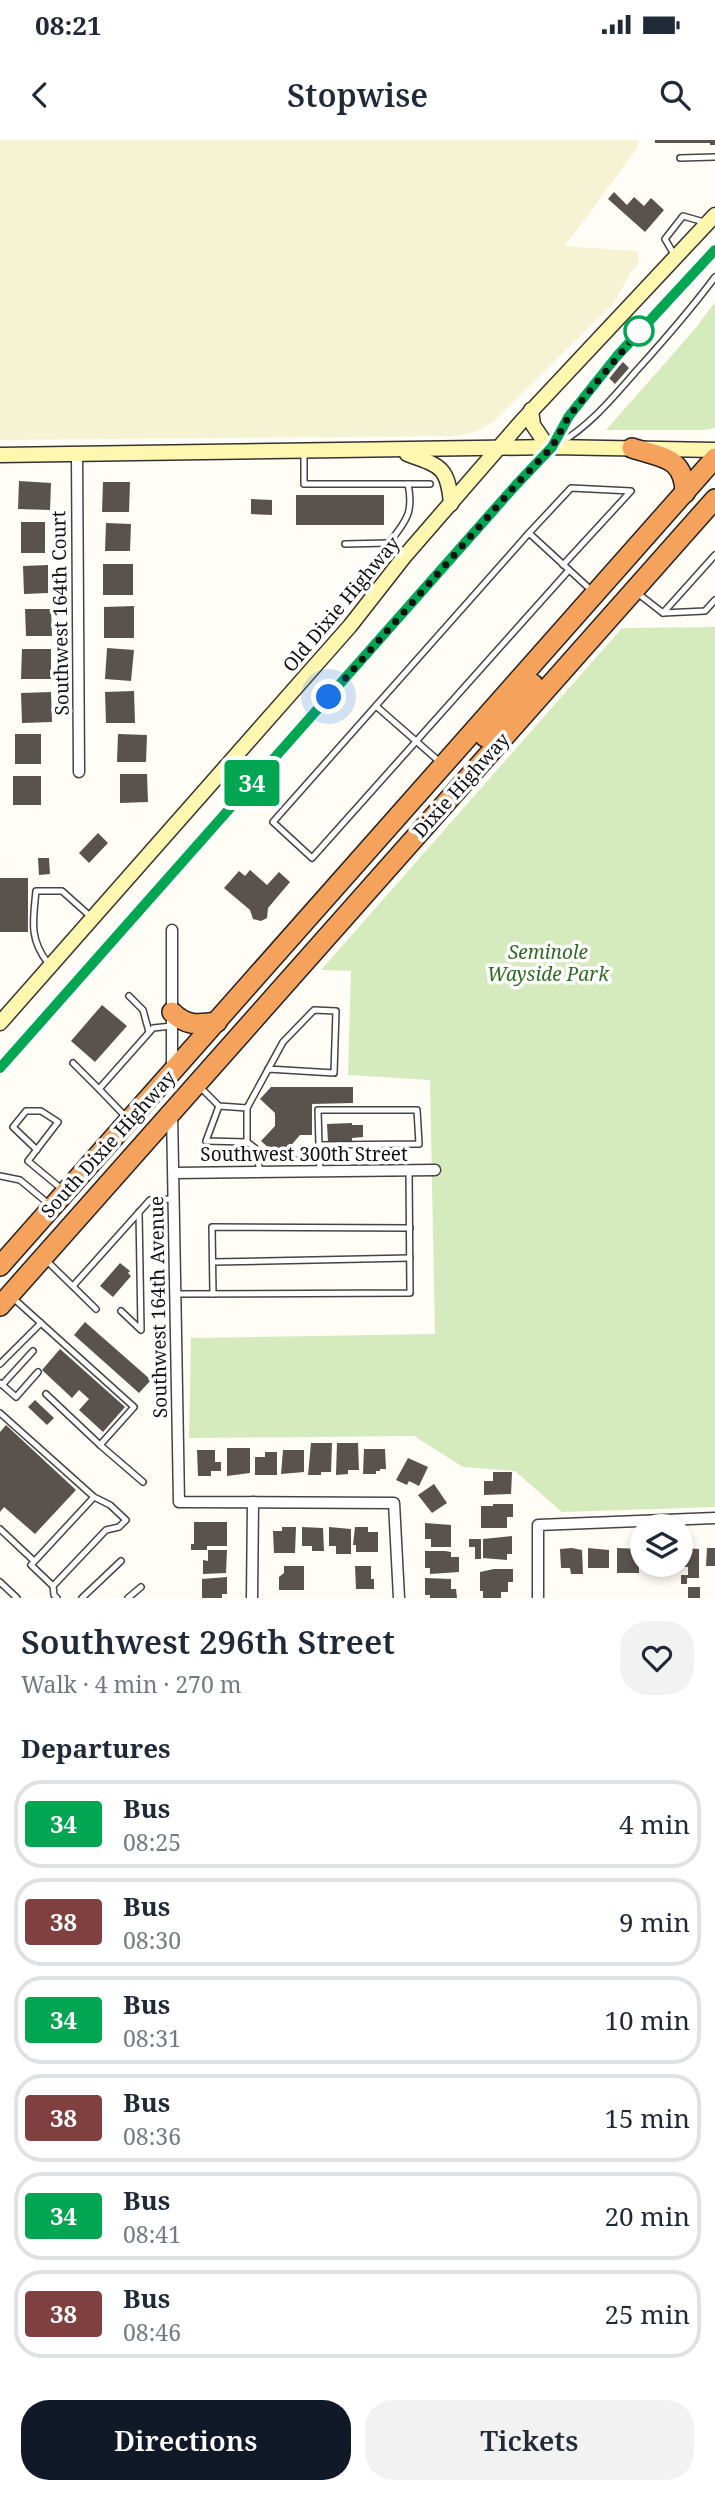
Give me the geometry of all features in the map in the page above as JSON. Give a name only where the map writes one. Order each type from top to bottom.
[{"type":"highway","points":[[632,448],[670,460],[679,467],[685,479],[685,493]]},
{"type":"highway","name":"Dixie Highway","points":[[264,968],[715,458]]},
{"type":"highway","points":[[586,644],[603,608],[715,477]]},
{"type":"highway","name":"Dixie Highway","points":[[202,1078],[715,499]]},
{"type":"highway","points":[[474,771],[469,766],[472,752],[550,665],[566,626]]},
{"type":"highway","points":[[346,916],[363,877],[446,781],[447,773],[443,765]]},
{"type":"highway","name":"South Dixie Highway","points":[[0,1266],[264,968]]},
{"type":"highway","points":[[172,1019],[193,1025],[222,1016],[223,1034],[176,1089],[173,1112]]},
{"type":"highway","points":[[5,1301],[121,1168],[124,1147],[166,1092],[172,1072]]},
{"type":"highway","name":"South Dixie Highway","points":[[121,1168],[202,1078]]},
{"type":"street","name":"Old Dixie Highway","points":[[0,1023],[341,636],[404,557],[531,410],[711,219]]},
{"type":"street","points":[[531,410],[533,425],[550,447]]},
{"type":"street","points":[[0,455],[550,447],[715,450]]},
{"type":"street","points":[[399,451],[436,464],[443,470],[448,477],[451,504]]},
{"type":"street","name":"Southwest 164th Court","points":[[76,454],[79,772]]},
{"type":"street","points":[[172,930],[172,1072]]},
{"type":"street","name":"Southwest 164th Avenue","points":[[173,1112],[179,1502],[253,1502]]},
{"type":"street","name":"Southwest 300th Street","points":[[174,1173],[435,1170]]},
{"type":"street","points":[[252,1598],[253,1502],[394,1503],[399,1598]]},
{"type":"street","points":[[538,1598],[538,1525],[715,1518]]},
{"type":"lane","points":[[680,158],[715,157]]},
{"type":"lane","points":[[675,257],[665,239],[683,216],[711,219]]},
{"type":"lane","points":[[0,1068],[550,447],[563,425],[606,370],[715,250]]},
{"type":"lane","points":[[550,447],[578,433],[683,317],[715,277]]},
{"type":"lane","points":[[304,452],[304,484],[430,484]]},
{"type":"lane","points":[[389,543],[408,519],[412,502],[408,484]]},
{"type":"lane","points":[[563,565],[631,491],[571,488],[273,822],[312,858],[569,570]]},
{"type":"lane","points":[[529,533],[595,594]]},
{"type":"lane","points":[[345,544],[389,543],[404,557]]},
{"type":"lane","points":[[663,613],[715,555]]},
{"type":"lane","points":[[634,590],[663,613],[705,611],[715,600]]},
{"type":"lane","points":[[376,706],[443,765]]},
{"type":"lane","points":[[50,966],[38,950],[33,926],[36,891],[62,891],[93,918]]},
{"type":"lane","points":[[129,996],[143,1010],[149,1032]]},
{"type":"lane","points":[[247,1142],[247,1108],[268,1069],[283,1042],[314,1010],[336,1011],[334,1073],[268,1069]]},
{"type":"lane","points":[[99,1089],[153,1028],[172,1019]]},
{"type":"lane","points":[[73,1063],[129,1120]]},
{"type":"lane","points":[[202,1078],[219,1106]]},
{"type":"lane","points":[[219,1106],[247,1108]]},
{"type":"lane","points":[[219,1106],[206,1141],[247,1142],[254,1146],[260,1171]]},
{"type":"lane","points":[[319,1146],[419,1144],[417,1110],[318,1110],[319,1154],[320,1172]]},
{"type":"lane","points":[[37,1150],[13,1127],[26,1111],[41,1111],[58,1122],[29,1161],[59,1199]]},
{"type":"lane","points":[[257,1155],[271,1154]]},
{"type":"lane","points":[[286,1154],[319,1154]]},
{"type":"lane","points":[[175,1294],[410,1293],[409,1171]]},
{"type":"lane","points":[[0,1176],[20,1180],[59,1199]]},
{"type":"lane","points":[[73,1286],[150,1200],[173,1199]]},
{"type":"lane","points":[[121,1311],[141,1330],[139,1212]]},
{"type":"lane","points":[[213,1294],[212,1227],[410,1228]]},
{"type":"lane","points":[[43,1257],[96,1309]]},
{"type":"lane","points":[[213,1262],[410,1258]]},
{"type":"lane","points":[[5,1301],[41,1323],[134,1407],[100,1446]]},
{"type":"lane","points":[[0,1364],[41,1323]]},
{"type":"lane","points":[[33,1351],[1,1384],[16,1397],[38,1372]]},
{"type":"lane","points":[[46,1395],[143,1482]]},
{"type":"lane","points":[[0,1413],[94,1497],[110,1505],[126,1520],[119,1527],[106,1530],[53,1586]]},
{"type":"lane","points":[[57,1598],[53,1586],[31,1564],[94,1497]]},
{"type":"lane","points":[[0,1529],[34,1561]]},
{"type":"lane","points":[[82,1598],[121,1561]]},
{"type":"lane","points":[[0,1582],[17,1598]]},
{"type":"lane","points":[[128,1598],[141,1587]]},
{"type":"shaded area","points":[[0,140],[639,140],[638,147],[565,246],[637,251],[639,264],[631,272],[614,303],[493,422],[477,431],[457,436],[0,440]]},
{"type":"green space","points":[[715,302],[715,428],[606,430],[695,329]]},
{"type":"green space","name":"Seminole Wayside Park","points":[[715,627],[715,1507],[562,1512],[515,1471],[463,1467],[414,1436],[189,1438],[191,1338],[435,1334],[430,1080],[348,1075],[351,971],[321,970],[622,628]]},
{"type":"building","points":[[655,140],[715,140],[715,145],[655,143]]},
{"type":"building","points":[[614,192],[627,205],[634,197],[644,206],[651,198],[664,210],[645,232],[608,199]]},
{"type":"building","points":[[623,362],[629,368],[615,384],[608,377]]},
{"type":"building","points":[[19,481],[51,483],[50,510],[18,509]]},
{"type":"building","points":[[103,482],[130,482],[129,512],[102,512]]},
{"type":"building","points":[[296,495],[384,495],[384,525],[296,525]]},
{"type":"building","points":[[251,499],[272,500],[272,515],[251,514]]},
{"type":"building","points":[[21,522],[45,522],[45,553],[21,553]]},
{"type":"building","points":[[106,523],[131,524],[130,551],[105,551]]},
{"type":"building","points":[[103,564],[133,564],[133,595],[103,595]]},
{"type":"building","points":[[48,565],[48,593],[24,594],[23,566]]},
{"type":"building","points":[[134,606],[134,638],[104,638],[104,607]]},
{"type":"building","points":[[25,609],[51,609],[52,636],[26,636]]},
{"type":"building","points":[[107,648],[134,650],[131,681],[105,679]]},
{"type":"building","points":[[22,649],[51,649],[51,679],[21,679]]},
{"type":"building","points":[[134,691],[135,723],[106,723],[105,692]]},
{"type":"building","points":[[51,692],[52,722],[22,723],[21,693]]},
{"type":"building","points":[[15,734],[41,734],[41,764],[15,764]]},
{"type":"building","points":[[118,734],[147,735],[146,762],[117,762]]},
{"type":"building","points":[[120,774],[147,774],[148,802],[120,803]]},
{"type":"building","points":[[13,776],[41,776],[41,805],[13,805]]},
{"type":"building","points":[[98,833],[108,843],[89,863],[79,853]]},
{"type":"building","points":[[38,858],[49,858],[50,874],[39,875]]},
{"type":"building","points":[[250,870],[267,885],[279,872],[290,882],[268,908],[267,918],[261,921],[253,919],[250,910],[224,888],[239,871],[245,876]]},
{"type":"building","points":[[0,878],[28,878],[28,932],[0,932]]},
{"type":"building","points":[[102,1005],[127,1026],[95,1062],[71,1041]]},
{"type":"building","points":[[271,1087],[353,1087],[353,1103],[312,1104],[312,1135],[300,1135],[288,1149],[271,1150],[261,1141],[275,1126],[275,1113],[260,1099]]},
{"type":"building","points":[[327,1124],[363,1125],[363,1137],[352,1138],[352,1141],[328,1142]]},
{"type":"building","points":[[120,1263],[130,1271],[128,1273],[131,1276],[113,1297],[100,1286]]},
{"type":"building","points":[[85,1322],[151,1380],[139,1393],[74,1335]]},
{"type":"building","points":[[60,1349],[125,1407],[103,1432],[79,1410],[89,1399],[79,1390],[72,1398],[42,1370]]},
{"type":"building","points":[[35,1400],[54,1418],[47,1425],[28,1407]]},
{"type":"building","points":[[6,1425],[76,1490],[35,1534],[4,1507],[0,1512],[0,1432]]},
{"type":"building","points":[[311,1443],[332,1443],[331,1472],[308,1475]]},
{"type":"building","points":[[337,1443],[358,1443],[359,1470],[348,1470],[348,1474],[336,1475]]},
{"type":"building","points":[[227,1448],[250,1448],[250,1473],[227,1476]]},
{"type":"building","points":[[364,1449],[385,1449],[386,1469],[376,1471],[376,1474],[363,1474]]},
{"type":"building","points":[[197,1450],[215,1450],[215,1462],[221,1462],[221,1471],[211,1471],[211,1476],[198,1476]]},
{"type":"building","points":[[283,1450],[304,1450],[304,1472],[281,1474]]},
{"type":"building","points":[[265,1452],[277,1452],[277,1475],[255,1475],[255,1457],[265,1457]]},
{"type":"building","points":[[408,1458],[428,1467],[419,1486],[409,1481],[407,1485],[396,1480]]},
{"type":"building","points":[[493,1472],[512,1472],[511,1494],[484,1495],[484,1481],[493,1481]]},
{"type":"building","points":[[434,1484],[447,1503],[432,1513],[418,1495]]},
{"type":"building","points":[[513,1504],[513,1517],[507,1517],[507,1528],[481,1528],[481,1506]]},
{"type":"building","points":[[194,1522],[227,1522],[227,1546],[207,1546],[207,1550],[191,1550],[191,1544],[194,1544]]},
{"type":"building","points":[[425,1523],[451,1525],[451,1547],[431,1547],[431,1539],[425,1539]]},
{"type":"building","points":[[282,1527],[296,1527],[295,1553],[274,1553],[273,1531],[282,1531]]},
{"type":"building","points":[[302,1527],[323,1528],[324,1551],[312,1551],[312,1546],[302,1546]]},
{"type":"building","points":[[329,1527],[351,1529],[351,1554],[336,1554],[336,1546],[329,1546]]},
{"type":"building","points":[[355,1527],[368,1527],[368,1532],[378,1532],[378,1552],[356,1552],[356,1545],[353,1545]]},
{"type":"building","points":[[512,1536],[512,1554],[507,1554],[507,1560],[483,1558],[483,1539]]},
{"type":"building","points":[[469,1539],[481,1539],[481,1559],[475,1559],[475,1547],[469,1547]]},
{"type":"building","points":[[588,1548],[609,1550],[609,1568],[588,1568]]},
{"type":"building","points":[[617,1548],[630,1549],[630,1573],[617,1573]]},
{"type":"building","points":[[707,1548],[715,1548],[715,1566],[706,1566]]},
{"type":"building","points":[[560,1549],[582,1550],[583,1574],[571,1574],[570,1568],[561,1568]]},
{"type":"building","points":[[693,1549],[699,1549],[699,1578],[687,1578],[687,1584],[681,1584],[681,1577],[693,1577]]},
{"type":"building","points":[[208,1550],[227,1550],[226,1573],[203,1574],[203,1560],[208,1561]]},
{"type":"building","points":[[425,1551],[451,1552],[451,1557],[459,1557],[459,1572],[430,1574],[430,1568],[425,1568]]},
{"type":"building","points":[[284,1566],[304,1566],[304,1590],[279,1590],[279,1577],[284,1573]]},
{"type":"building","points":[[355,1566],[371,1566],[374,1589],[356,1589]]},
{"type":"building","points":[[513,1569],[513,1582],[508,1582],[508,1592],[501,1592],[501,1598],[483,1598],[483,1591],[480,1591],[480,1572]]},
{"type":"building","points":[[227,1577],[227,1594],[222,1594],[222,1598],[202,1598],[202,1579]]},
{"type":"building","points":[[425,1578],[451,1579],[451,1589],[456,1589],[457,1598],[430,1598],[430,1595],[425,1595]]},
{"type":"building","points":[[688,1587],[700,1587],[700,1598],[688,1598]]},
{"type":"bus line","name":"34","points":[[0,1068],[552,447],[563,425],[606,370],[715,250]]},
{"type":"route","points":[[329,697],[552,447],[569,416],[639,331]]}]
